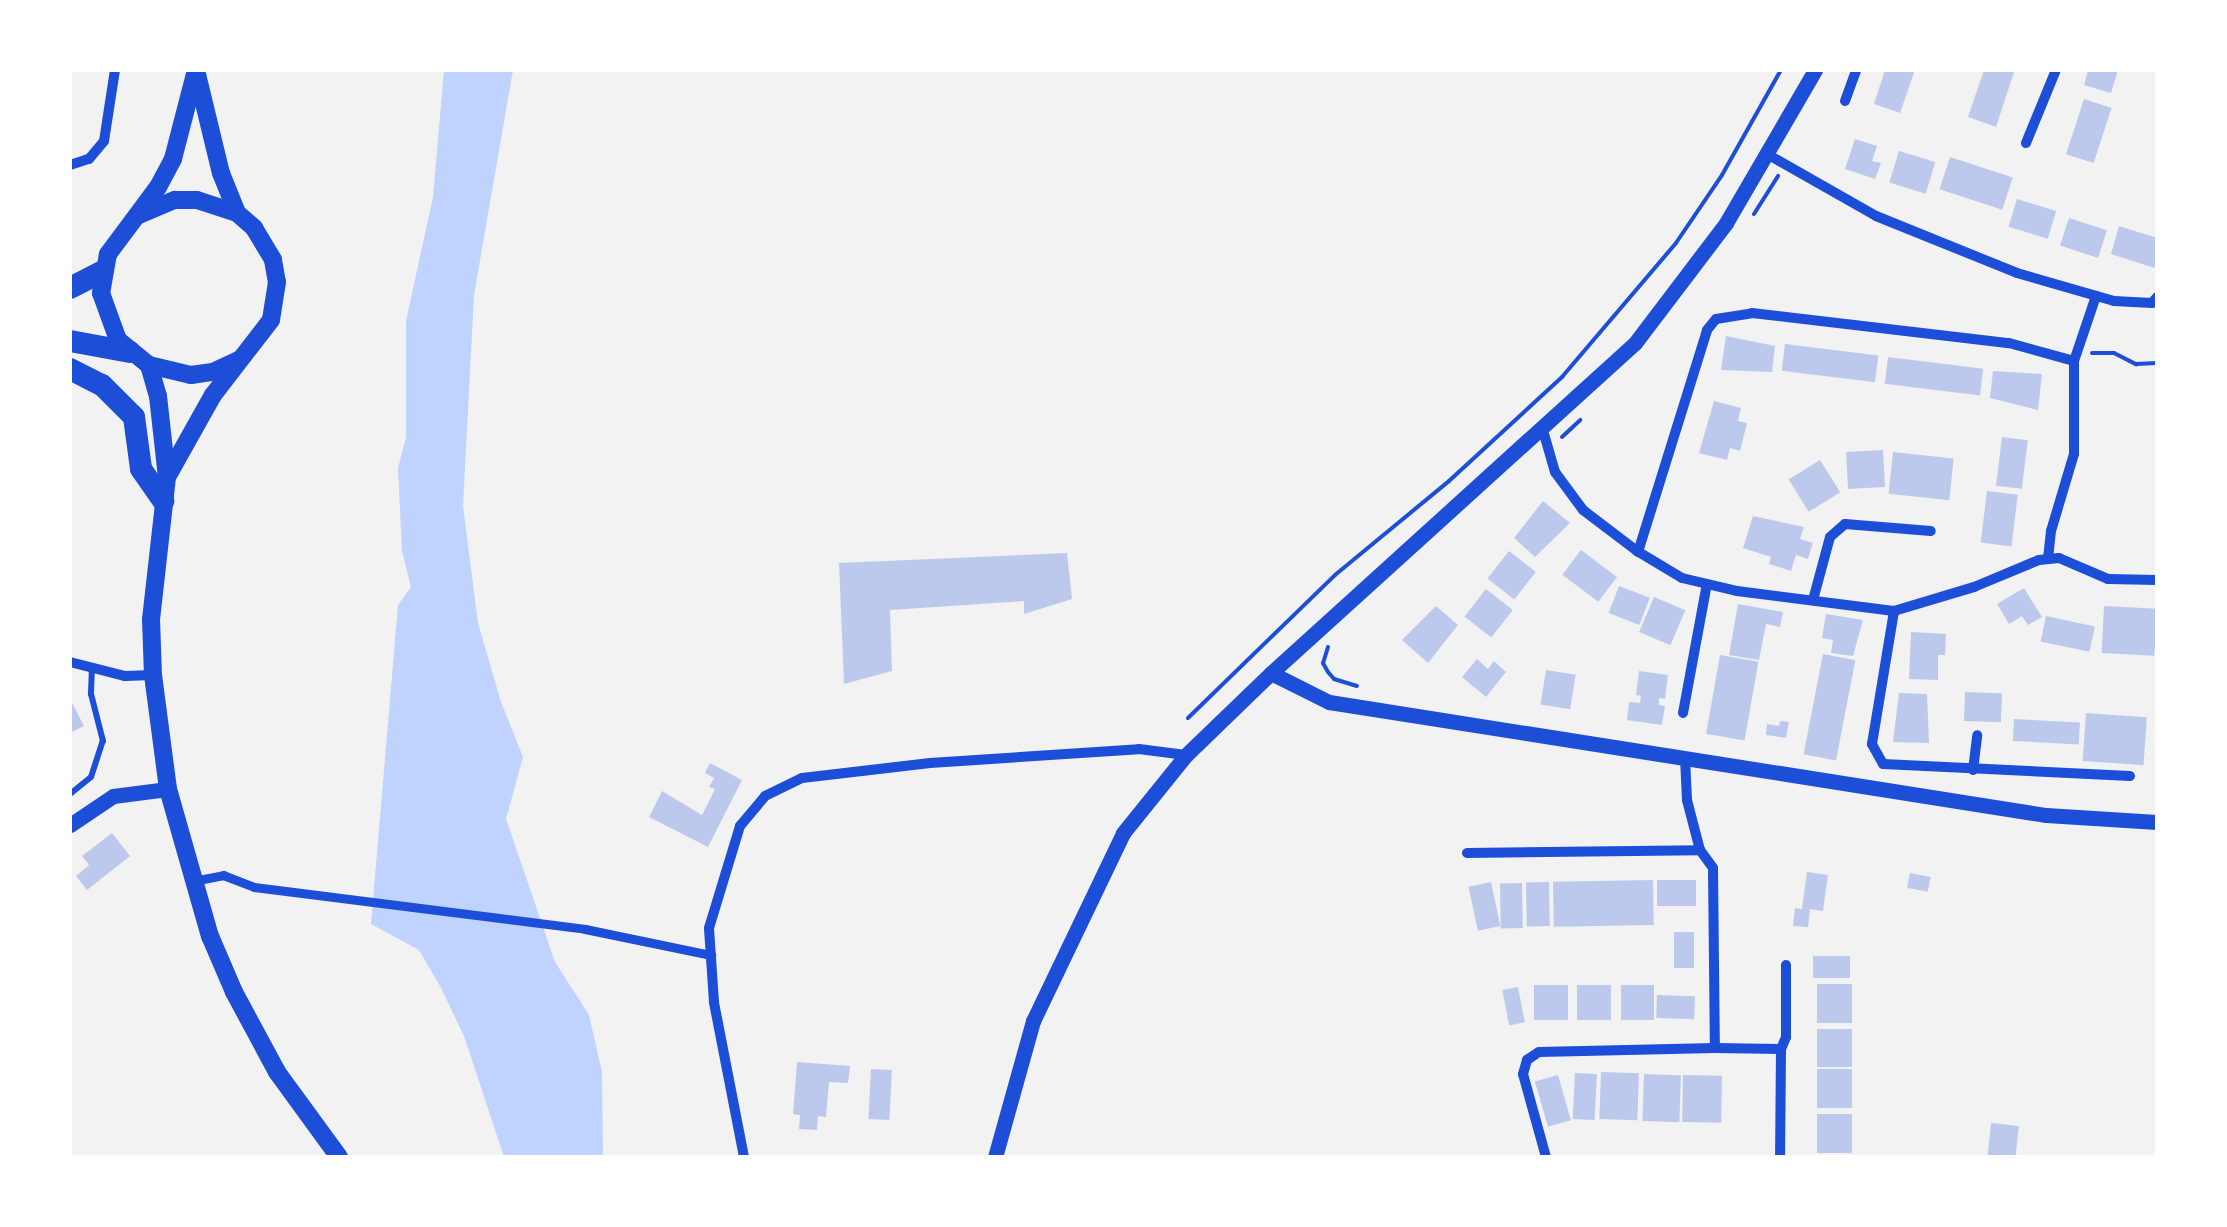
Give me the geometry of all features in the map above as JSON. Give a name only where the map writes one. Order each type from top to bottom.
[{"type":"highway","points":[[70,288],[102,272]]},
{"type":"highway","points":[[70,340],[139,359]]},
{"type":"highway","points":[[70,369],[102,385],[134,417],[140,469],[162,501]]},
{"type":"main road","points":[[166,477],[213,395],[239,360],[256,345],[271,320],[277,282],[264,244],[237,213],[221,172],[196,70]]},
{"type":"main road","points":[[196,70],[173,159],[139,215],[122,231],[102,272],[101,293],[110,324],[139,359],[158,396],[166,477],[152,586],[152,675],[168,788],[193,881],[234,992],[277,1072],[339,1157]]},
{"type":"main road","points":[[139,215],[175,200],[196,200],[237,213]]},
{"type":"main road","points":[[139,359],[191,376],[214,372],[239,360]]},
{"type":"street","points":[[70,165],[88,160],[104,141],[115,70]]},
{"type":"street","points":[[996,1157],[1033,1020],[1123,833],[1186,755],[1271,672],[1635,342],[1726,223],[1815,70]]},
{"type":"street","points":[[1845,101],[1856,70]]},
{"type":"street","points":[[2026,143],[2056,70]]},
{"type":"street","points":[[1766,154],[1876,216],[2017,273],[2096,296],[2154,300]]},
{"type":"street","points":[[2048,559],[2051,531],[2074,454],[2076,357],[2096,296]]},
{"type":"street","points":[[1638,552],[1707,330],[1716,319],[1752,314],[2008,343],[2076,357]]},
{"type":"street","points":[[1542,427],[1555,472],[1583,510],[1638,552],[1682,578],[1706,584],[1894,611],[2048,559],[2059,558],[2108,579],[2157,580]]},
{"type":"street","points":[[1813,600],[1830,537],[1845,524],[1931,531]]},
{"type":"street","points":[[1682,713],[1706,584]]},
{"type":"street","points":[[1894,611],[1872,744],[1884,764],[2130,776]]},
{"type":"street","points":[[70,662],[92,670],[152,675]]},
{"type":"street","points":[[1271,672],[1329,702],[2046,815],[2157,822]]},
{"type":"street","points":[[1973,770],[1977,734]]},
{"type":"street","points":[[744,1157],[714,1002],[708,928],[740,826],[765,796],[802,778],[930,763],[1139,749],[1186,755]]},
{"type":"street","points":[[1685,758],[1687,800],[1700,850],[1713,868],[1715,1048]]},
{"type":"street","points":[[70,825],[113,796],[168,788]]},
{"type":"street","points":[[1467,853],[1700,850]]},
{"type":"street","points":[[193,881],[222,876],[254,887],[573,928],[711,955]]},
{"type":"street","points":[[1780,1157],[1786,965]]},
{"type":"street","points":[[1546,1157],[1523,1074],[1527,1060],[1540,1052],[1781,1049]]},
{"type":"lane","points":[[70,794],[91,778],[103,741],[91,694],[92,670]]},
{"type":"path","points":[[1188,718],[1335,576],[1450,481],[1562,377],[1676,243],[1722,175],[1781,70]]},
{"type":"path","points":[[2076,357],[2114,353],[2136,364],[2157,363]]},
{"type":"water","points":[[444,70],[513,70],[474,295],[463,506],[478,623],[501,702],[523,757],[506,819],[555,962],[589,1015],[602,1072],[603,1157],[504,1157],[464,1036],[440,986],[419,950],[371,924],[398,605],[411,587],[402,551],[398,468],[406,437],[406,321],[433,197]]},
{"type":"building","points":[[1885,70],[1915,70],[1900,113],[1874,104]]},
{"type":"building","points":[[1984,70],[2014,72],[1996,127],[1968,117]]},
{"type":"building","points":[[2088,70],[2118,70],[2111,93],[2084,85]]},
{"type":"building","points":[[2084,99],[2112,108],[2094,163],[2066,154]]},
{"type":"building","points":[[1855,139],[1877,146],[1872,161],[1881,163],[1875,179],[1845,169]]},
{"type":"building","points":[[1899,151],[1935,162],[1926,194],[1889,183]]},
{"type":"building","points":[[1950,157],[2013,177],[2002,210],[1939,189]]},
{"type":"building","points":[[2017,199],[2056,211],[2048,239],[2009,227]]},
{"type":"building","points":[[2069,218],[2107,230],[2098,258],[2060,246]]},
{"type":"building","points":[[2119,226],[2157,238],[2155,268],[2111,254]]},
{"type":"building","points":[[1726,336],[1775,346],[1772,372],[1721,370]]},
{"type":"building","points":[[1785,344],[1878,355],[1875,382],[1782,371]]},
{"type":"building","points":[[1888,357],[1983,369],[1980,395],[1885,384]]},
{"type":"building","points":[[1993,371],[2042,374],[2038,410],[1990,398]]},
{"type":"building","points":[[1714,401],[1741,408],[1738,421],[1747,423],[1740,451],[1730,448],[1727,460],[1699,453]]},
{"type":"building","points":[[2002,437],[2028,440],[2022,489],[1996,486]]},
{"type":"building","points":[[1883,450],[1885,487],[1848,489],[1846,452]]},
{"type":"building","points":[[1893,452],[1954,458],[1949,500],[1889,494]]},
{"type":"building","points":[[1820,460],[1840,492],[1809,512],[1789,480]]},
{"type":"building","points":[[1987,491],[2018,495],[2011,546],[1981,543]]},
{"type":"building","points":[[1543,501],[1570,523],[1535,557],[1514,538]]},
{"type":"building","points":[[1753,516],[1804,527],[1800,539],[1813,543],[1808,559],[1796,555],[1791,571],[1769,564],[1771,557],[1743,548]]},
{"type":"building","points":[[1581,550],[1617,577],[1598,602],[1562,575]]},
{"type":"building","points":[[1509,551],[1536,572],[1514,600],[1487,579]]},
{"type":"building","points":[[1067,553],[1072,599],[1024,614],[1024,601],[890,610],[892,671],[844,684],[839,563]]},
{"type":"building","points":[[1619,586],[1650,598],[1639,625],[1609,613]]},
{"type":"building","points":[[2024,588],[2042,617],[2028,625],[2022,616],[2009,624],[1997,604]]},
{"type":"building","points":[[1486,589],[1513,610],[1491,638],[1464,617]]},
{"type":"building","points":[[1654,597],[1685,610],[1670,645],[1639,632]]},
{"type":"building","points":[[1738,604],[1783,612],[1780,627],[1766,624],[1759,660],[1729,655]]},
{"type":"building","points":[[1436,606],[1458,625],[1428,663],[1402,640]]},
{"type":"building","points":[[2104,606],[2157,609],[2154,656],[2102,653]]},
{"type":"building","points":[[1826,614],[1863,620],[1853,656],[1831,653],[1833,640],[1822,638]]},
{"type":"building","points":[[2046,616],[2095,626],[2090,652],[2041,641]]},
{"type":"building","points":[[1911,632],[1946,634],[1945,655],[1938,655],[1938,680],[1909,679]]},
{"type":"building","points":[[1823,654],[1855,660],[1836,760],[1804,754]]},
{"type":"building","points":[[1720,655],[1758,662],[1745,741],[1706,734]]},
{"type":"building","points":[[1477,659],[1488,669],[1494,661],[1506,672],[1486,697],[1462,677]]},
{"type":"building","points":[[1546,670],[1576,675],[1570,709],[1541,705]]},
{"type":"building","points":[[1639,671],[1668,675],[1665,699],[1659,698],[1659,705],[1665,706],[1662,725],[1627,720],[1629,702],[1640,703],[1641,696],[1636,695]]},
{"type":"building","points":[[1965,692],[2002,693],[2001,722],[1964,721]]},
{"type":"building","points":[[1899,693],[1927,694],[1929,743],[1893,742]]},
{"type":"building","points":[[70,699],[84,726],[70,733]]},
{"type":"building","points":[[2086,713],[2147,717],[2144,765],[2083,761]]},
{"type":"building","points":[[2014,719],[2080,722],[2079,744],[2013,741]]},
{"type":"building","points":[[1780,721],[1789,722],[1786,738],[1766,735],[1767,724],[1779,726]]},
{"type":"building","points":[[710,763],[742,780],[708,847],[649,817],[662,791],[702,815],[715,789],[709,787],[714,778],[705,773]]},
{"type":"building","points":[[112,833],[130,856],[87,890],[76,876],[89,865],[82,856]]},
{"type":"building","points":[[1807,872],[1828,875],[1823,911],[1810,909],[1808,927],[1793,926],[1795,908],[1802,909]]},
{"type":"building","points":[[1910,873],[1931,877],[1928,892],[1907,888]]},
{"type":"building","points":[[1653,880],[1654,925],[1554,927],[1553,882]]},
{"type":"building","points":[[1657,880],[1696,880],[1696,906],[1657,906]]},
{"type":"building","points":[[1491,882],[1500,926],[1478,931],[1469,887]]},
{"type":"building","points":[[1526,882],[1549,882],[1550,926],[1527,926]]},
{"type":"building","points":[[1500,883],[1522,883],[1523,928],[1501,928]]},
{"type":"building","points":[[1674,932],[1694,932],[1694,968],[1674,968]]},
{"type":"building","points":[[1813,956],[1850,956],[1850,978],[1813,978]]},
{"type":"building","points":[[1817,984],[1852,984],[1852,1023],[1817,1023]]},
{"type":"building","points":[[1534,985],[1568,985],[1568,1020],[1534,1020]]},
{"type":"building","points":[[1577,985],[1611,985],[1611,1020],[1577,1020]]},
{"type":"building","points":[[1621,985],[1654,985],[1654,1020],[1621,1020]]},
{"type":"building","points":[[1518,987],[1525,1022],[1509,1025],[1502,990]]},
{"type":"building","points":[[1657,995],[1695,996],[1694,1019],[1656,1018]]},
{"type":"building","points":[[1817,1029],[1852,1029],[1852,1067],[1817,1067]]},
{"type":"building","points":[[797,1062],[850,1066],[848,1083],[829,1082],[826,1117],[818,1116],[817,1130],[799,1129],[800,1115],[793,1114]]},
{"type":"building","points":[[871,1069],[892,1070],[889,1120],[868,1119]]},
{"type":"building","points":[[1817,1069],[1852,1069],[1852,1108],[1817,1108]]},
{"type":"building","points":[[1601,1072],[1639,1073],[1637,1120],[1599,1119]]},
{"type":"building","points":[[1575,1073],[1597,1074],[1595,1120],[1573,1119]]},
{"type":"building","points":[[1644,1074],[1681,1075],[1679,1122],[1642,1121]]},
{"type":"building","points":[[1558,1075],[1571,1120],[1548,1127],[1535,1082]]},
{"type":"building","points":[[1683,1075],[1722,1076],[1721,1123],[1682,1122]]},
{"type":"building","points":[[1817,1114],[1852,1114],[1852,1153],[1817,1153]]},
{"type":"building","points":[[1991,1123],[2019,1126],[2016,1157],[1987,1157]]}]
